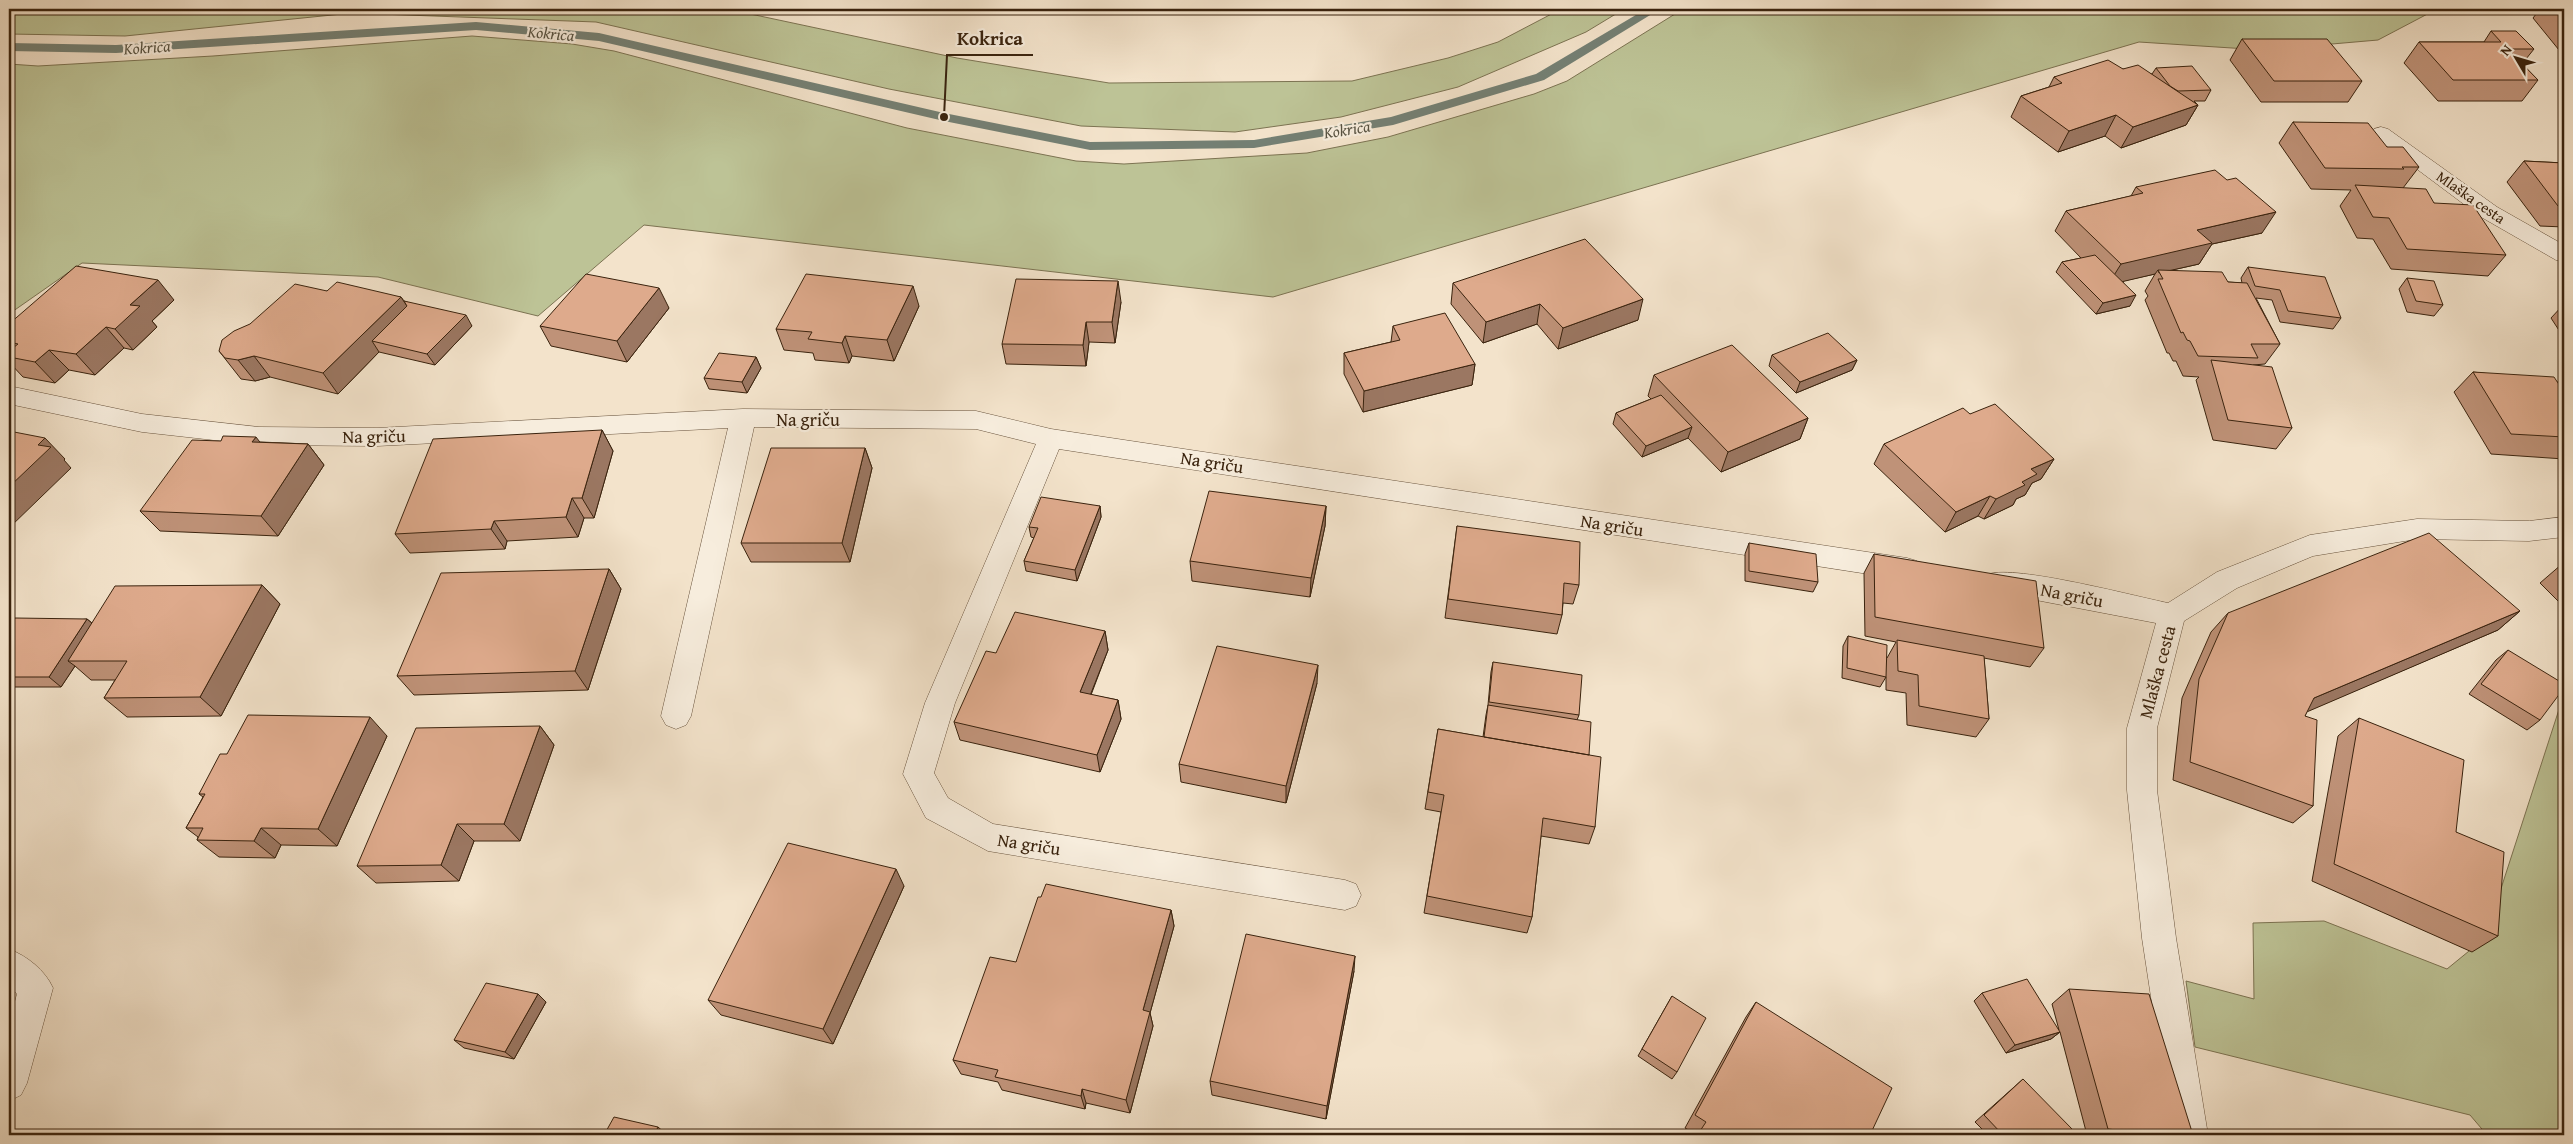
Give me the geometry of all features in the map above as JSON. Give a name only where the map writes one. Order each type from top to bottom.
[{"type":"street","name":"Mlaška cesta","points":[[2382,134],[2489,212],[2564,255]]},
{"type":"street","name":"Na griču","points":[[9,395],[142,422],[259,436],[377,437],[743,418],[976,420],[1051,438],[1708,540],[1930,572]]},
{"type":"street","points":[[676,716],[743,418]]},
{"type":"street","name":"Na griču","points":[[1051,438],[940,702],[918,774],[937,808],[988,837],[1345,895]]},
{"type":"street","name":"Mlaška cesta","points":[[2190,1135],[2159,938],[2142,790],[2142,728],[2172,615],[2227,580],[2310,546],[2417,529],[2529,531],[2564,527]]},
{"type":"street","name":"Na griču","points":[[1978,579],[2046,589],[2172,615]]},
{"type":"street","points":[[9,965],[36,988],[9,1084]]},
{"type":"green space","points":[[9,9],[727,9],[957,58],[1109,83],[1352,81],[1448,58],[1498,42],[1561,9],[1624,9],[1586,32],[1458,87],[1341,117],[1235,132],[1081,126],[889,89],[596,22],[352,13],[125,36],[9,34]]},
{"type":"green space","points":[[1683,9],[2437,9],[2378,40],[2263,50],[2139,42],[1273,297],[644,225],[538,316],[378,277],[82,263],[9,314],[9,64],[38,66],[213,56],[472,36],[572,44],[614,51],[907,128],[1076,161],[1124,164],[1307,153],[1388,137],[1534,94],[1567,81]]},
{"type":"green space","points":[[2564,694],[2564,1135],[2487,1135],[2470,1115],[2195,1047],[2186,981],[2254,999],[2253,923],[2324,921],[2447,969],[2485,938]]},
{"type":"building","points":[[2558,9],[2564,9],[2564,16]]},
{"type":"building","points":[[2491,31],[2516,31],[2534,49],[2508,49],[2538,80],[2453,80],[2419,42],[2501,42]]},
{"type":"building","points":[[2242,39],[2327,39],[2362,81],[2274,81]]},
{"type":"building","points":[[2108,60],[2123,69],[2138,65],[2198,105],[2133,127],[2116,115],[2069,131],[2021,96],[2062,83],[2054,77]]},
{"type":"building","points":[[2192,66],[2211,90],[2178,91],[2170,86],[2156,68]]},
{"type":"building","points":[[2293,122],[2368,123],[2387,147],[2403,147],[2419,167],[2402,167],[2404,169],[2325,168]]},
{"type":"building","points":[[2524,161],[2564,163],[2564,206],[2558,206]]},
{"type":"building","points":[[2215,170],[2227,180],[2236,178],[2276,212],[2197,230],[2212,243],[2121,264],[2066,211],[2143,193],[2136,187]]},
{"type":"building","points":[[2355,185],[2426,189],[2434,203],[2473,205],[2506,255],[2407,249],[2389,218],[2373,217]]},
{"type":"building","points":[[1585,239],[1643,299],[1563,328],[1540,304],[1486,322],[1453,283]]},
{"type":"building","points":[[2095,255],[2136,295],[2103,303],[2062,262]]},
{"type":"building","points":[[76,266],[158,280],[130,305],[140,306],[115,329],[106,327],[76,354],[49,350],[35,362],[9,357],[9,351],[18,344],[9,342],[9,324]]},
{"type":"building","points":[[2248,267],[2325,277],[2341,318],[2288,311],[2280,290],[2255,286]]},
{"type":"building","points":[[2158,270],[2222,272],[2228,282],[2247,283],[2280,344],[2251,344],[2258,358],[2198,356],[2190,341],[2187,340],[2183,332],[2181,333],[2158,279],[2163,279]]},
{"type":"building","points":[[586,274],[659,288],[617,341],[540,326]]},
{"type":"building","points":[[806,274],[913,286],[887,340],[845,336],[842,343],[808,339],[812,332],[776,329]]},
{"type":"building","points":[[2407,278],[2434,281],[2443,305],[2416,301]]},
{"type":"building","points":[[1016,279],[1118,281],[1112,322],[1086,322],[1083,345],[1002,344]]},
{"type":"building","points":[[337,282],[401,297],[323,373],[254,356],[238,360],[225,358],[219,351],[222,340],[234,331],[250,324],[295,284],[327,291]]},
{"type":"building","points":[[404,301],[466,315],[427,354],[372,341],[407,306]]},
{"type":"building","points":[[1445,313],[1475,364],[1364,391],[1344,353],[1400,340],[1393,326]]},
{"type":"building","points":[[1828,333],[1857,360],[1800,382],[1772,355]]},
{"type":"building","points":[[1732,345],[1808,418],[1728,452],[1654,375]]},
{"type":"building","points":[[719,353],[756,357],[742,382],[704,378]]},
{"type":"building","points":[[2211,360],[2272,367],[2292,428],[2228,420]]},
{"type":"building","points":[[2473,372],[2554,377],[2564,392],[2564,437],[2511,434]]},
{"type":"building","points":[[1661,395],[1692,427],[1646,446],[1616,413]]},
{"type":"building","points":[[1995,404],[2054,459],[2031,469],[2037,474],[2022,482],[2025,485],[1996,499],[1990,496],[1956,512],[1884,444],[1963,408],[1970,414]]},
{"type":"building","points":[[602,430],[582,498],[572,498],[566,517],[494,521],[491,529],[395,534],[433,439]]},
{"type":"building","points":[[9,431],[45,438],[38,445],[51,447],[9,487]]},
{"type":"building","points":[[223,436],[256,437],[252,442],[308,444],[261,516],[140,511],[192,440],[221,441]]},
{"type":"building","points":[[771,448],[865,448],[842,543],[741,543]]},
{"type":"building","points":[[1209,491],[1326,506],[1311,578],[1190,561]]},
{"type":"building","points":[[1041,497],[1100,506],[1075,570],[1024,561],[1038,528],[1029,527]]},
{"type":"building","points":[[1457,526],[1580,542],[1579,585],[1564,583],[1562,615],[1448,599]]},
{"type":"building","points":[[2429,533],[2520,611],[2314,698],[2305,716],[2317,720],[2313,806],[2190,762],[2199,679],[2228,613]]},
{"type":"building","points":[[1749,543],[1816,554],[1818,582],[1749,571]]},
{"type":"building","points":[[1874,554],[2036,581],[2044,648],[1875,617]]},
{"type":"building","points":[[609,569],[575,671],[397,676],[441,573]]},
{"type":"building","points":[[262,585],[200,697],[104,698],[127,661],[68,661],[115,586]]},
{"type":"building","points":[[1015,612],[1105,631],[1080,692],[1118,700],[1097,755],[954,722],[986,651],[996,653]]},
{"type":"building","points":[[15,618],[87,619],[49,677],[9,677],[9,628]]},
{"type":"building","points":[[1848,636],[1887,645],[1886,677],[1847,668]]},
{"type":"building","points":[[1897,640],[1984,656],[1989,719],[1919,706],[1918,675],[1898,671]]},
{"type":"building","points":[[1217,646],[1318,665],[1286,786],[1179,764]]},
{"type":"building","points":[[2508,650],[2564,684],[2564,688],[2540,720],[2481,684]]},
{"type":"building","points":[[1493,662],[1582,675],[1579,715],[1489,702]]},
{"type":"building","points":[[1488,705],[1591,722],[1589,755],[1484,737]]},
{"type":"building","points":[[248,715],[370,717],[318,829],[261,828],[254,841],[197,840],[203,828],[186,828],[205,794],[199,794],[220,754],[227,754]]},
{"type":"building","points":[[2359,718],[2464,760],[2456,832],[2504,852],[2498,936],[2334,864]]},
{"type":"building","points":[[540,726],[504,824],[457,824],[441,865],[357,866],[416,728]]},
{"type":"building","points":[[1438,729],[1601,757],[1595,827],[1543,818],[1532,917],[1427,896],[1444,795],[1428,792]]},
{"type":"building","points":[[788,843],[896,869],[823,1029],[708,1000]]},
{"type":"building","points":[[1046,884],[1171,910],[1143,1010],[1150,1012],[1126,1100],[1082,1089],[1081,1096],[995,1077],[998,1070],[953,1060],[990,957],[1016,962],[1038,897],[1041,897]]},
{"type":"building","points":[[1246,934],[1355,956],[1327,1106],[1210,1081]]},
{"type":"building","points":[[2027,979],[2060,1032],[2015,1045],[1982,993]]},
{"type":"building","points":[[486,983],[538,994],[505,1052],[454,1040]]},
{"type":"building","points":[[2069,989],[2149,994],[2193,1135],[2118,1135],[2117,1130],[2108,1129]]},
{"type":"building","points":[[1672,996],[1706,1018],[1677,1072],[1642,1049]]},
{"type":"building","points":[[1756,1002],[1892,1088],[1870,1135],[1698,1134],[1706,1122],[1695,1115]]},
{"type":"building","points":[[2023,1079],[2073,1130],[2067,1135],[2003,1135],[1984,1115]]},
{"type":"building","points":[[614,1117],[658,1127],[654,1135],[604,1135]]},
{"type":"waterway","name":"Kokrica","points":[[9,47],[116,49],[476,26],[599,37],[944,117],[1090,146],[1254,144],[1393,121],[1540,77],[1654,9]]},
{"type":"place","name":"Kokrica","points":[[944,117]]}]
